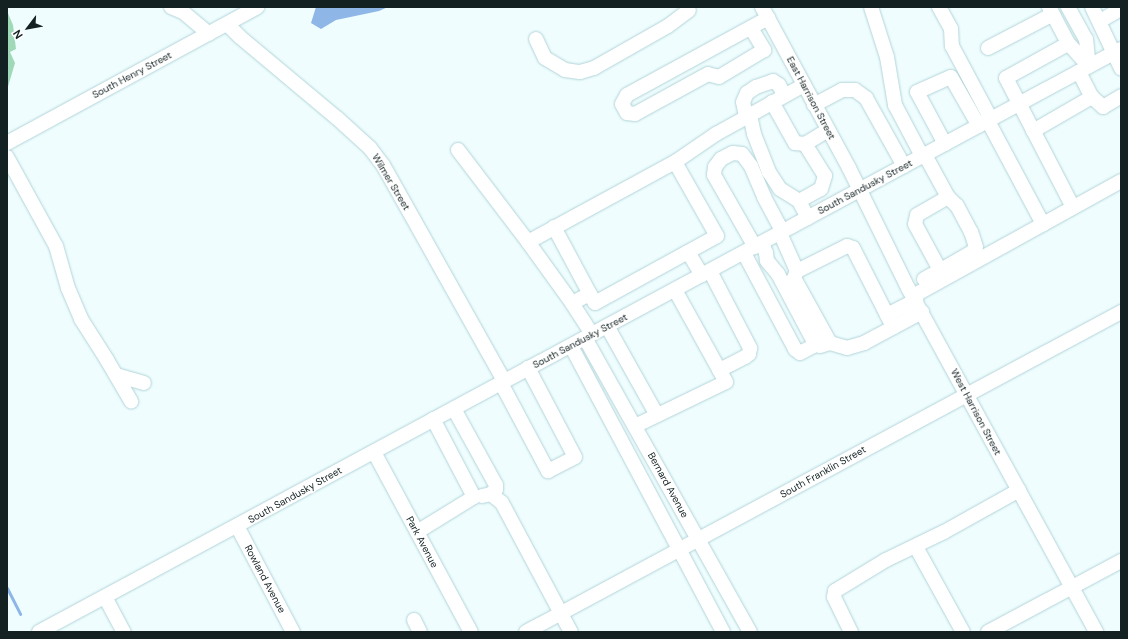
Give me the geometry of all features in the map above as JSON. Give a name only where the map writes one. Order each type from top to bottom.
[{"type":"street","points":[[171,7],[183,12],[209,34]]},
{"type":"street","name":"South Henry Street","points":[[7,142],[209,34],[256,7]]},
{"type":"street","points":[[830,343],[796,274],[781,232],[751,166],[742,154],[733,153],[721,159],[715,167],[714,175],[753,248],[795,349],[800,353],[813,346],[822,346],[830,343],[847,348],[864,343],[915,299],[940,270],[972,252],[976,247],[972,232],[957,206],[948,197],[895,105],[887,57],[871,7]]},
{"type":"street","points":[[939,7],[951,29],[952,46],[986,122],[1043,224]]},
{"type":"street","points":[[1092,7],[1117,52],[1121,68]]},
{"type":"street","points":[[536,39],[545,58],[566,70],[580,72],[594,68],[668,26],[689,8]]},
{"type":"street","points":[[988,48],[1052,13],[1070,8],[1086,39],[1084,69]]},
{"type":"street","points":[[1100,21],[1121,9]]},
{"type":"street","points":[[751,28],[764,50],[719,77],[708,74],[635,114],[627,113],[622,104],[627,95],[751,28],[765,12]]},
{"type":"street","name":"East Harrison Street","points":[[765,12],[860,190]]},
{"type":"street","points":[[1052,13],[1084,69],[1092,97],[1103,107],[1121,96]]},
{"type":"street","name":"Wilmer Street","points":[[227,24],[240,37],[337,118],[370,148],[383,165],[502,382],[515,410],[548,471],[575,457],[528,368]]},
{"type":"street","points":[[1064,46],[1006,78],[1073,207]]},
{"type":"street","name":"South Sandusky Street","points":[[39,632],[1117,52]]},
{"type":"street","points":[[945,144],[917,92],[951,76],[986,122]]},
{"type":"street","points":[[808,218],[799,201],[780,189],[769,172],[743,102],[747,93],[773,81],[779,85],[778,99],[795,143],[805,144],[828,130]]},
{"type":"street","points":[[528,242],[675,162],[748,116],[804,85]]},
{"type":"street","points":[[814,105],[842,90],[855,90],[866,98],[904,166]]},
{"type":"street","points":[[1033,131],[1092,97]]},
{"type":"street","points":[[799,201],[821,189],[825,176],[805,144]]},
{"type":"street","name":"Bernard Avenue","points":[[458,150],[572,303],[635,426],[750,632]]},
{"type":"street","points":[[7,157],[56,246],[68,288],[80,319],[131,401]]},
{"type":"street","points":[[554,227],[595,303],[717,236],[675,162]]},
{"type":"street","points":[[915,299],[1043,224],[1121,181]]},
{"type":"street","name":"West Harrison Street","points":[[860,190],[915,299],[1096,632]]},
{"type":"street","points":[[940,270],[916,224],[917,215],[948,197]]},
{"type":"street","points":[[796,274],[847,246],[853,248],[890,321]]},
{"type":"street","points":[[753,248],[766,253],[767,261],[778,274],[814,342],[813,346]]},
{"type":"street","points":[[688,252],[706,273],[750,348],[749,354],[745,357],[719,370]]},
{"type":"street","points":[[635,426],[726,382],[675,290]]},
{"type":"street","points":[[572,303],[590,294]]},
{"type":"street","name":"South Franklin Street","points":[[526,632],[1121,312]]},
{"type":"street","points":[[607,326],[657,416]]},
{"type":"street","name":"Bernard Avenue","points":[[571,346],[723,632]]},
{"type":"street","points":[[116,375],[144,383]]},
{"type":"street","points":[[417,532],[474,497],[491,494],[496,489],[496,486],[454,409]]},
{"type":"street","points":[[434,420],[474,497]]},
{"type":"street","name":"Park Avenue","points":[[374,452],[471,632]]},
{"type":"street","points":[[851,632],[834,597],[835,591],[886,560],[916,547],[1019,490]]},
{"type":"street","points":[[491,494],[502,503],[560,614],[571,632]]},
{"type":"street","name":"Rowland Avenue","points":[[237,526],[293,632]]},
{"type":"street","points":[[916,547],[963,632]]},
{"type":"street","points":[[988,632],[1121,561]]},
{"type":"street","points":[[105,597],[124,632]]},
{"type":"green space","points":[[7,11],[13,25],[16,49],[10,52],[15,63],[7,90]]},
{"type":"water","points":[[316,7],[388,7],[379,11],[336,20],[321,29],[311,23]]},
{"type":"waterway","points":[[7,588],[20,614]]}]
